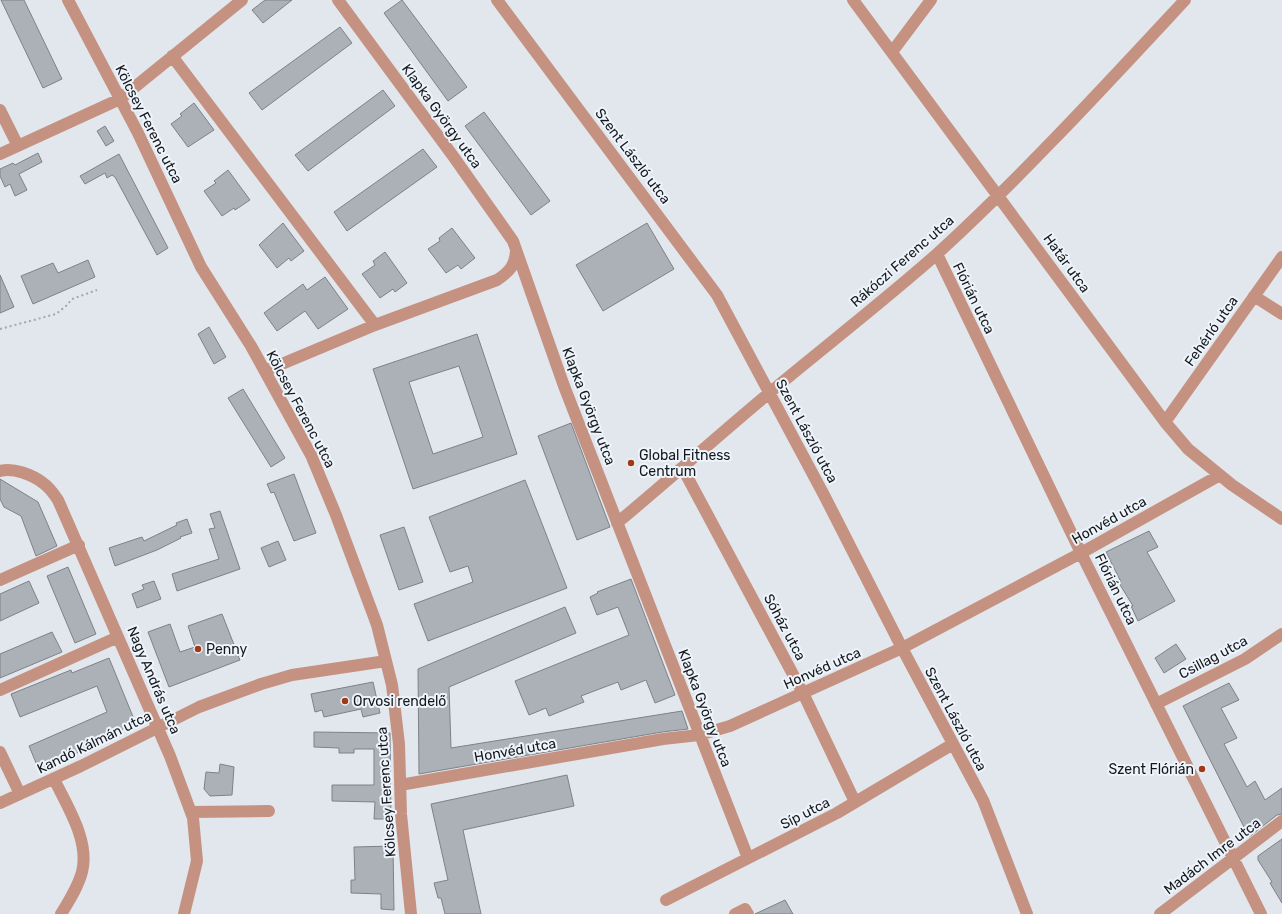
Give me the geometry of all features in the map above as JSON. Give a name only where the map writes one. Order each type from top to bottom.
[{"type":"street","name":"Kölcsey Ferenc utca","points":[[68,0],[120,99],[202,267],[251,346],[311,455],[336,515],[377,625],[394,700],[399,744],[401,814],[412,914]]},
{"type":"street","points":[[0,154],[120,99],[242,0]]},
{"type":"street","name":"Klapka György utca","points":[[338,0],[453,156],[513,241],[564,386],[748,858]]},
{"type":"street","name":"Szent László utca","points":[[497,0],[717,295],[824,495],[988,812],[1027,914]]},
{"type":"street","name":"Határ utca","points":[[853,0],[999,195],[1165,422],[1188,449],[1220,475],[1282,519]]},
{"type":"street","points":[[892,52],[931,0]]},
{"type":"street","name":"Rákóczi Ferenc utca","points":[[617,523],[937,254],[999,195],[1096,96],[1185,0]]},
{"type":"street","points":[[172,56],[374,325]]},
{"type":"street","points":[[1,114],[18,146]]},
{"type":"street","points":[[265,371],[374,325],[497,280],[511,270],[516,259],[516,248]]},
{"type":"street","name":"Flórián utca","points":[[937,254],[1081,552],[1261,914]]},
{"type":"street","name":"Fehérló utca","points":[[1165,422],[1282,257]]},
{"type":"street","points":[[1254,296],[1282,314]]},
{"type":"street","name":"Sóház utca","points":[[683,469],[803,693],[855,802]]},
{"type":"street","name":"Nagy András utca","points":[[0,471],[14,471],[31,476],[44,483],[58,500],[79,545],[170,756],[193,818],[197,862],[184,914]]},
{"type":"street","name":"Honvéd utca","points":[[400,785],[663,739],[699,735],[730,726],[902,648],[1081,552],[1220,475]]},
{"type":"street","points":[[0,580],[79,545]]},
{"type":"street","name":"Csillag utca","points":[[1156,704],[1245,659],[1282,634]]},
{"type":"street","points":[[0,690],[118,637]]},
{"type":"street","name":"Kandó Kálmán utca","points":[[0,803],[54,779],[199,707],[261,684],[292,675],[386,661]]},
{"type":"street","name":"Síp utca","points":[[666,900],[837,814],[953,744]]},
{"type":"street","points":[[0,752],[20,794]]},
{"type":"street","points":[[54,779],[76,826],[84,852],[82,872],[70,900],[61,914]]},
{"type":"street","points":[[191,812],[269,811]]},
{"type":"street","name":"Madách Imre utca","points":[[1160,914],[1282,821]]},
{"type":"street","points":[[735,914],[745,909],[748,914]]},
{"type":"path","points":[[0,329],[56,314],[72,299],[97,290]]},
{"type":"building","points":[[1,0],[24,0],[62,79],[43,88]]},
{"type":"building","points":[[265,0],[292,0],[263,23],[252,10]]},
{"type":"building","points":[[402,0],[467,87],[448,101],[384,13]]},
{"type":"building","points":[[340,27],[352,43],[262,110],[249,93]]},
{"type":"building","points":[[383,90],[395,106],[308,171],[295,155]]},
{"type":"building","points":[[194,103],[214,130],[188,147],[171,124],[182,116],[180,114]]},
{"type":"building","points":[[484,112],[550,201],[531,215],[465,126]]},
{"type":"building","points":[[105,126],[114,141],[106,146],[97,131]]},
{"type":"building","points":[[423,149],[437,167],[347,231],[334,212]]},
{"type":"building","points":[[38,153],[42,162],[19,174],[27,190],[15,196],[10,184],[5,187],[0,176],[0,169],[13,163],[15,165]]},
{"type":"building","points":[[119,154],[168,248],[157,255],[115,177],[112,175],[107,178],[105,173],[85,184],[80,176]]},
{"type":"building","points":[[228,170],[250,200],[235,210],[234,208],[222,216],[204,191],[216,183],[214,181]]},
{"type":"building","points":[[283,223],[304,251],[291,261],[289,258],[277,268],[259,245]]},
{"type":"building","points":[[647,223],[674,269],[603,311],[576,265]]},
{"type":"building","points":[[452,228],[475,258],[461,269],[458,265],[446,273],[428,249],[440,241],[439,238]]},
{"type":"building","points":[[385,252],[407,283],[395,292],[393,289],[380,298],[362,274],[375,265],[373,261]]},
{"type":"building","points":[[88,260],[95,277],[33,304],[21,276],[53,263],[58,273]]},
{"type":"building","points":[[0,275],[14,307],[0,313]]},
{"type":"building","points":[[325,277],[348,309],[318,329],[305,311],[277,331],[264,313],[303,284],[307,290]]},
{"type":"building","points":[[209,327],[226,357],[214,364],[198,334]]},
{"type":"building","points":[[477,334],[517,454],[413,489],[373,369]],"holes":[[[459,366],[483,437],[433,454],[409,382]]]},
{"type":"building","points":[[243,389],[285,458],[271,467],[228,398]]},
{"type":"building","points":[[571,423],[610,527],[577,540],[538,436]]},
{"type":"building","points":[[294,474],[316,533],[294,541],[274,492],[271,493],[267,484]]},
{"type":"building","points":[[0,479],[38,502],[57,546],[36,556],[21,516],[4,507],[0,499]]},
{"type":"building","points":[[525,480],[567,588],[428,641],[414,604],[473,582],[468,566],[450,572],[429,517]]},
{"type":"building","points":[[220,511],[240,569],[177,591],[172,574],[219,559],[209,529],[215,528],[210,514]]},
{"type":"building","points":[[187,519],[192,533],[180,537],[181,538],[157,550],[115,566],[109,548],[142,537],[144,541],[177,525],[176,523]]},
{"type":"building","points":[[404,527],[423,582],[399,590],[380,535]]},
{"type":"building","points":[[1149,531],[1158,547],[1147,552],[1175,601],[1138,621],[1131,606],[1133,606],[1119,583],[1121,582],[1106,552]]},
{"type":"building","points":[[278,541],[286,560],[269,567],[261,548]]},
{"type":"building","points":[[68,567],[96,634],[75,643],[47,576]]},
{"type":"building","points":[[631,579],[675,695],[655,703],[646,680],[621,690],[618,682],[581,696],[584,702],[549,716],[546,708],[529,715],[515,681],[629,635],[618,607],[597,615],[590,597],[598,593],[597,592]]},
{"type":"building","points":[[29,581],[39,603],[0,621],[0,594]]},
{"type":"building","points":[[154,581],[161,599],[137,608],[132,594],[144,589],[142,585]]},
{"type":"building","points":[[565,607],[576,633],[449,687],[451,748],[682,711],[688,729],[662,732],[419,774],[418,669]]},
{"type":"building","points":[[222,614],[240,660],[169,687],[148,632],[170,624],[180,652],[195,647],[188,626]]},
{"type":"building","points":[[52,632],[62,652],[0,678],[0,654]]},
{"type":"building","points":[[1176,644],[1186,659],[1164,673],[1155,658]]},
{"type":"building","points":[[109,658],[136,724],[100,738],[102,742],[39,770],[29,746],[107,712],[97,686],[20,717],[11,694],[71,670],[72,673]]},
{"type":"building","name":"Orvosi rendelő","points":[[373,682],[380,713],[363,717],[361,709],[324,717],[322,710],[315,712],[311,694]]},
{"type":"building","points":[[1229,683],[1239,700],[1221,708],[1237,738],[1224,744],[1247,787],[1255,781],[1265,800],[1282,788],[1282,814],[1277,815],[1249,837],[1183,706]]},
{"type":"building","points":[[314,732],[390,733],[391,819],[374,819],[375,802],[332,801],[332,785],[374,785],[374,749],[354,749],[354,753],[339,753],[339,748],[314,747]]},
{"type":"building","points":[[220,764],[234,767],[232,795],[210,796],[204,789],[206,772],[219,773]]},
{"type":"building","points":[[567,775],[574,806],[463,830],[481,914],[445,914],[441,898],[438,898],[434,883],[448,880],[431,804]]},
{"type":"building","points":[[1282,839],[1282,903],[1270,883],[1272,882],[1258,860],[1258,856]]},
{"type":"building","points":[[393,846],[394,910],[381,909],[381,894],[351,893],[351,880],[355,880],[354,847]]},
{"type":"building","points":[[785,900],[793,914],[755,914]]},
{"type":"place","name":"Global Fitness Centrum","points":[[631,463]]},
{"type":"place","name":"Penny","points":[[198,649]]},
{"type":"place","name":"Orvosi rendelő","points":[[345,701]]},
{"type":"place","name":"Szent Flórián","points":[[1202,769]]}]
